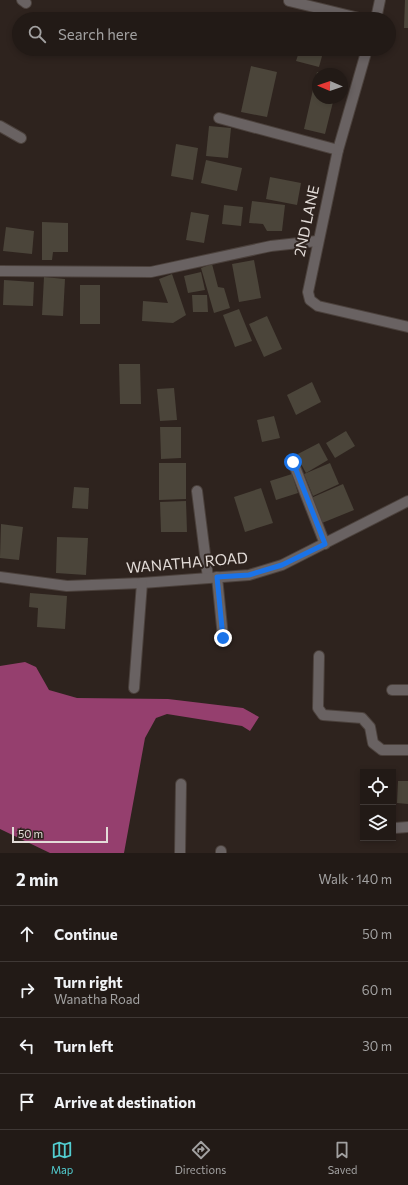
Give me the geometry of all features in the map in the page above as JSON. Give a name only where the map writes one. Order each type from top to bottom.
[{"type":"street","points":[[377,12],[380,0]]},
{"type":"street","points":[[289,1],[334,12]]},
{"type":"street","name":"2ND LANE","points":[[365,56],[338,150],[308,292],[310,300],[318,306],[408,327]]},
{"type":"street","points":[[219,118],[338,150]]},
{"type":"street","points":[[0,126],[21,138]]},
{"type":"street","points":[[0,271],[151,272],[271,246],[318,242]]},
{"type":"street","points":[[293,462],[325,544]]},
{"type":"street","points":[[197,492],[223,638]]},
{"type":"street","name":"WANATHA ROAD","points":[[0,577],[67,586],[142,583],[256,573],[282,565],[408,501]]},
{"type":"street","points":[[134,688],[142,583]]},
{"type":"street","points":[[319,656],[318,708],[323,715],[362,718],[370,727],[373,743],[382,750],[408,750]]},
{"type":"street","points":[[392,690],[408,690]]},
{"type":"street","points":[[180,853],[181,784]]},
{"type":"street","points":[[396,828],[408,827]]},
{"type":"shaded area","points":[[25,662],[36,667],[49,690],[77,698],[168,699],[243,708],[259,717],[250,731],[242,726],[167,714],[156,718],[145,738],[124,853],[50,853],[0,829],[0,666]]},
{"type":"building","points":[[405,0],[408,0],[408,28],[404,28]]},
{"type":"building","points":[[298,56],[322,56],[319,67],[296,61]]},
{"type":"building","points":[[251,66],[277,72],[267,117],[241,112]]},
{"type":"building","points":[[312,94],[312,104],[332,104],[325,134],[304,129]]},
{"type":"building","points":[[209,126],[231,128],[228,158],[206,156]]},
{"type":"building","points":[[176,144],[198,148],[193,180],[171,176]]},
{"type":"building","points":[[206,160],[242,168],[237,191],[201,183]]},
{"type":"building","points":[[270,177],[301,183],[297,205],[266,199]]},
{"type":"building","points":[[252,201],[285,205],[282,231],[267,231],[263,224],[249,223]]},
{"type":"building","points":[[224,205],[243,207],[241,226],[222,224]]},
{"type":"building","points":[[191,212],[209,215],[204,243],[186,240]]},
{"type":"building","points":[[42,222],[68,223],[68,252],[53,252],[52,260],[42,260]]},
{"type":"building","points":[[6,227],[34,231],[32,254],[3,251]]},
{"type":"building","points":[[254,260],[261,298],[239,302],[232,264]]},
{"type":"building","points":[[212,264],[218,287],[224,288],[230,308],[214,313],[201,268]]},
{"type":"building","points":[[201,272],[205,290],[188,293],[184,276]]},
{"type":"building","points":[[172,274],[186,315],[173,323],[142,321],[143,301],[168,303],[159,279]]},
{"type":"building","points":[[44,277],[65,279],[63,316],[42,315]]},
{"type":"building","points":[[4,280],[34,282],[33,306],[3,305]]},
{"type":"building","points":[[80,285],[100,285],[100,324],[80,324]]},
{"type":"building","points":[[192,295],[207,295],[208,312],[193,312]]},
{"type":"building","points":[[239,309],[252,341],[235,347],[223,315]]},
{"type":"building","points":[[267,316],[282,349],[264,357],[249,324]]},
{"type":"building","points":[[119,364],[140,364],[141,404],[120,404]]},
{"type":"building","points":[[312,382],[321,402],[296,415],[287,395]]},
{"type":"building","points":[[174,388],[177,420],[160,421],[157,389]]},
{"type":"building","points":[[274,416],[280,438],[262,442],[257,420]]},
{"type":"building","points":[[160,427],[181,427],[181,458],[161,459]]},
{"type":"building","points":[[346,431],[355,446],[335,458],[326,443]]},
{"type":"building","points":[[319,443],[328,460],[306,473],[296,455]]},
{"type":"building","points":[[159,463],[186,463],[186,499],[159,500]]},
{"type":"building","points":[[330,463],[339,484],[313,496],[304,474]]},
{"type":"building","points":[[292,474],[298,493],[276,500],[270,481]]},
{"type":"building","points":[[343,484],[354,510],[322,523],[311,498]]},
{"type":"building","points":[[74,487],[89,488],[88,509],[72,508]]},
{"type":"building","points":[[261,488],[273,523],[245,532],[234,497]]},
{"type":"building","points":[[186,501],[187,532],[161,532],[160,502]]},
{"type":"building","points":[[1,524],[23,527],[19,560],[0,558]]},
{"type":"building","points":[[57,537],[88,538],[86,575],[56,573]]},
{"type":"building","points":[[30,593],[67,596],[65,629],[37,627],[38,608],[29,607]]},
{"type":"building","points":[[398,781],[408,781],[408,804],[397,803]]},
{"type":"route","points":[[223,638],[217,577],[249,575],[282,565],[325,544],[293,462]]}]
